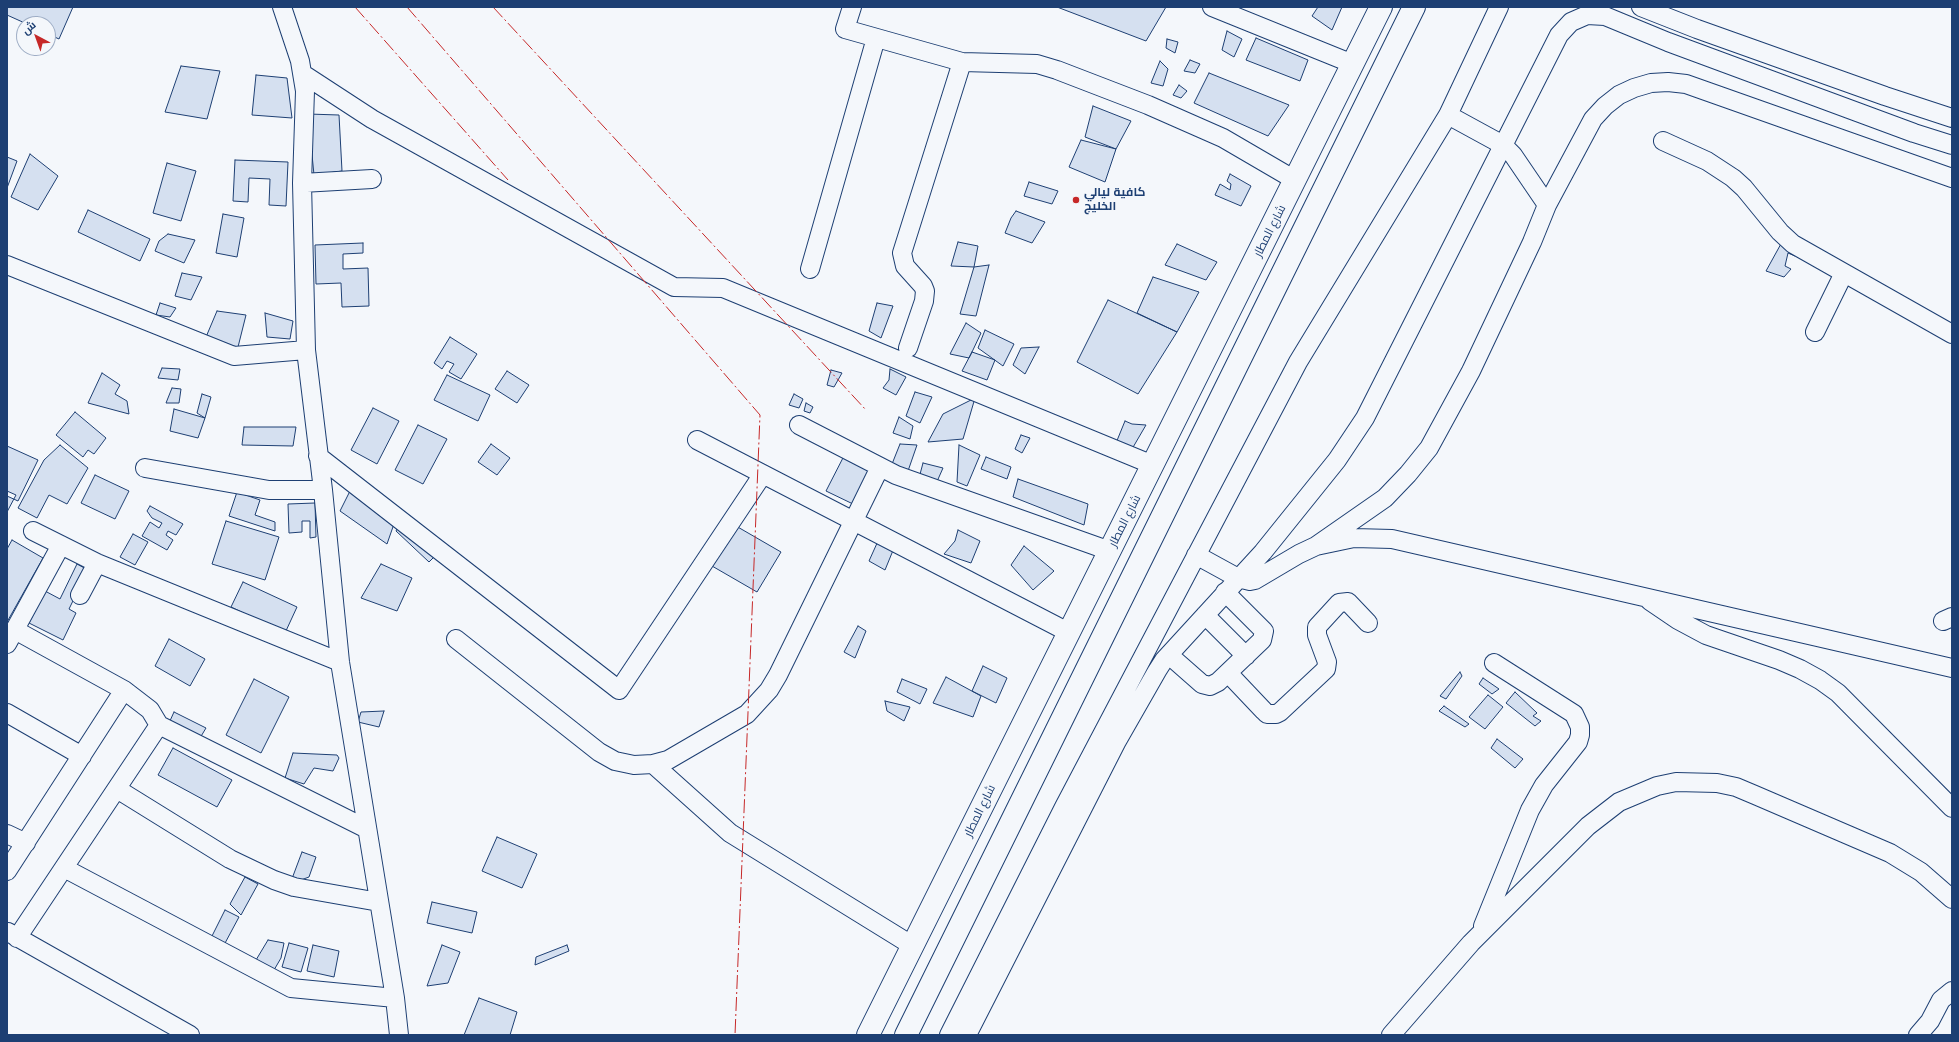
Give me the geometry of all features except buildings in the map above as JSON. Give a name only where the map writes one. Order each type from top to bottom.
[{"type":"main road","name":"شارع المطار","points":[[868,1035],[1381,7]]},
{"type":"main road","points":[[906,1035],[1414,7]]},
{"type":"street","points":[[282,7],[303,74],[302,183],[306,350],[323,490],[340,662],[396,998],[399,1035]]},
{"type":"street","points":[[852,7],[845,29],[962,62],[1037,64],[1057,70],[1154,107],[1223,138],[1295,180]]},
{"type":"street","points":[[1212,7],[1353,64]]},
{"type":"street","points":[[949,1035],[1067,800],[1298,362],[1448,114],[1499,7]]},
{"type":"street","points":[[1641,7],[1735,42],[1952,118]]},
{"type":"street","points":[[967,1035],[1117,741],[1157,671],[1169,655],[1225,592],[1263,552],[1330,469],[1365,418],[1503,144],[1564,28],[1578,17],[1596,14],[1605,16],[1668,42],[1914,133],[1952,145]]},
{"type":"street","points":[[810,269],[876,38]]},
{"type":"street","points":[[908,348],[924,301],[925,291],[923,286],[905,266],[902,253],[962,62]]},
{"type":"street","points":[[303,74],[372,119],[674,287],[723,288],[1153,465]]},
{"type":"street","points":[[1196,555],[1238,578],[1250,581],[1256,580],[1299,554],[1316,546],[1385,498],[1408,474],[1429,448],[1474,364],[1532,242],[1547,205],[1593,118],[1619,95],[1634,88],[1651,83],[1668,82],[1686,84],[1952,178]]},
{"type":"street","points":[[1448,114],[1503,144],[1513,155],[1547,205]]},
{"type":"street","points":[[1663,141],[1721,169],[1744,188],[1786,238],[1800,248],[1952,334]]},
{"type":"street","points":[[302,183],[372,180]]},
{"type":"street","points":[[7,265],[234,356],[306,350]]},
{"type":"street","points":[[1815,332],[1844,273]]},
{"type":"street","points":[[799,426],[896,475],[1110,551]]},
{"type":"street","points":[[697,440],[1068,632]]},
{"type":"street","points":[[318,456],[619,690],[763,474]]},
{"type":"street","points":[[456,639],[599,752],[615,761],[634,765],[653,764],[668,760],[734,723],[747,714],[759,702],[778,675],[880,467]]},
{"type":"street","points":[[145,468],[269,490],[323,490]]},
{"type":"street","points":[[33,531],[97,563],[340,662]]},
{"type":"street","points":[[1316,546],[1354,538],[1392,539],[1641,595],[1952,668]]},
{"type":"street","points":[[61,545],[11,637],[124,690],[150,710],[159,725],[367,829]]},
{"type":"street","points":[[80,595],[97,563]]},
{"type":"street","points":[[1169,655],[1202,684],[1206,685],[1218,682],[1262,640],[1264,631],[1225,592]]},
{"type":"street","points":[[1641,595],[1678,620],[1706,635],[1780,660],[1800,668],[1820,680],[1838,693],[1952,808]]},
{"type":"street","points":[[1228,673],[1267,714],[1276,714],[1326,669],[1327,662],[1317,636],[1317,628],[1339,603],[1348,602],[1368,623]]},
{"type":"street","points":[[1205,615],[1246,656]]},
{"type":"street","points":[[1480,934],[1530,810],[1544,785],[1578,742],[1580,735],[1580,727],[1574,714],[1494,663]]},
{"type":"street","points":[[7,871],[124,690]]},
{"type":"street","points":[[7,713],[82,756]]},
{"type":"street","points":[[159,725],[64,868],[12,934],[190,1035]]},
{"type":"street","points":[[653,764],[730,833],[913,946]]},
{"type":"street","points":[[1391,1035],[1480,934],[1603,813],[1619,802],[1637,793],[1657,786],[1676,782],[1717,783],[1736,787],[1874,845],[1921,872],[1952,899]]},
{"type":"street","points":[[117,789],[230,859],[274,880],[294,886],[379,902]]},
{"type":"street","points":[[7,834],[26,843]]},
{"type":"street","points":[[64,868],[291,988],[396,998]]},
{"type":"street","points":[[1918,1035],[1930,1021],[1941,1000],[1952,991]]},
{"type":"power","points":[[355,7],[508,180]]},
{"type":"power","points":[[407,7],[760,415],[735,1035]]},
{"type":"power","points":[[493,7],[866,410]]},
{"type":"place","name":"كافية ليالي الخليج","points":[[1076,200]]}]
